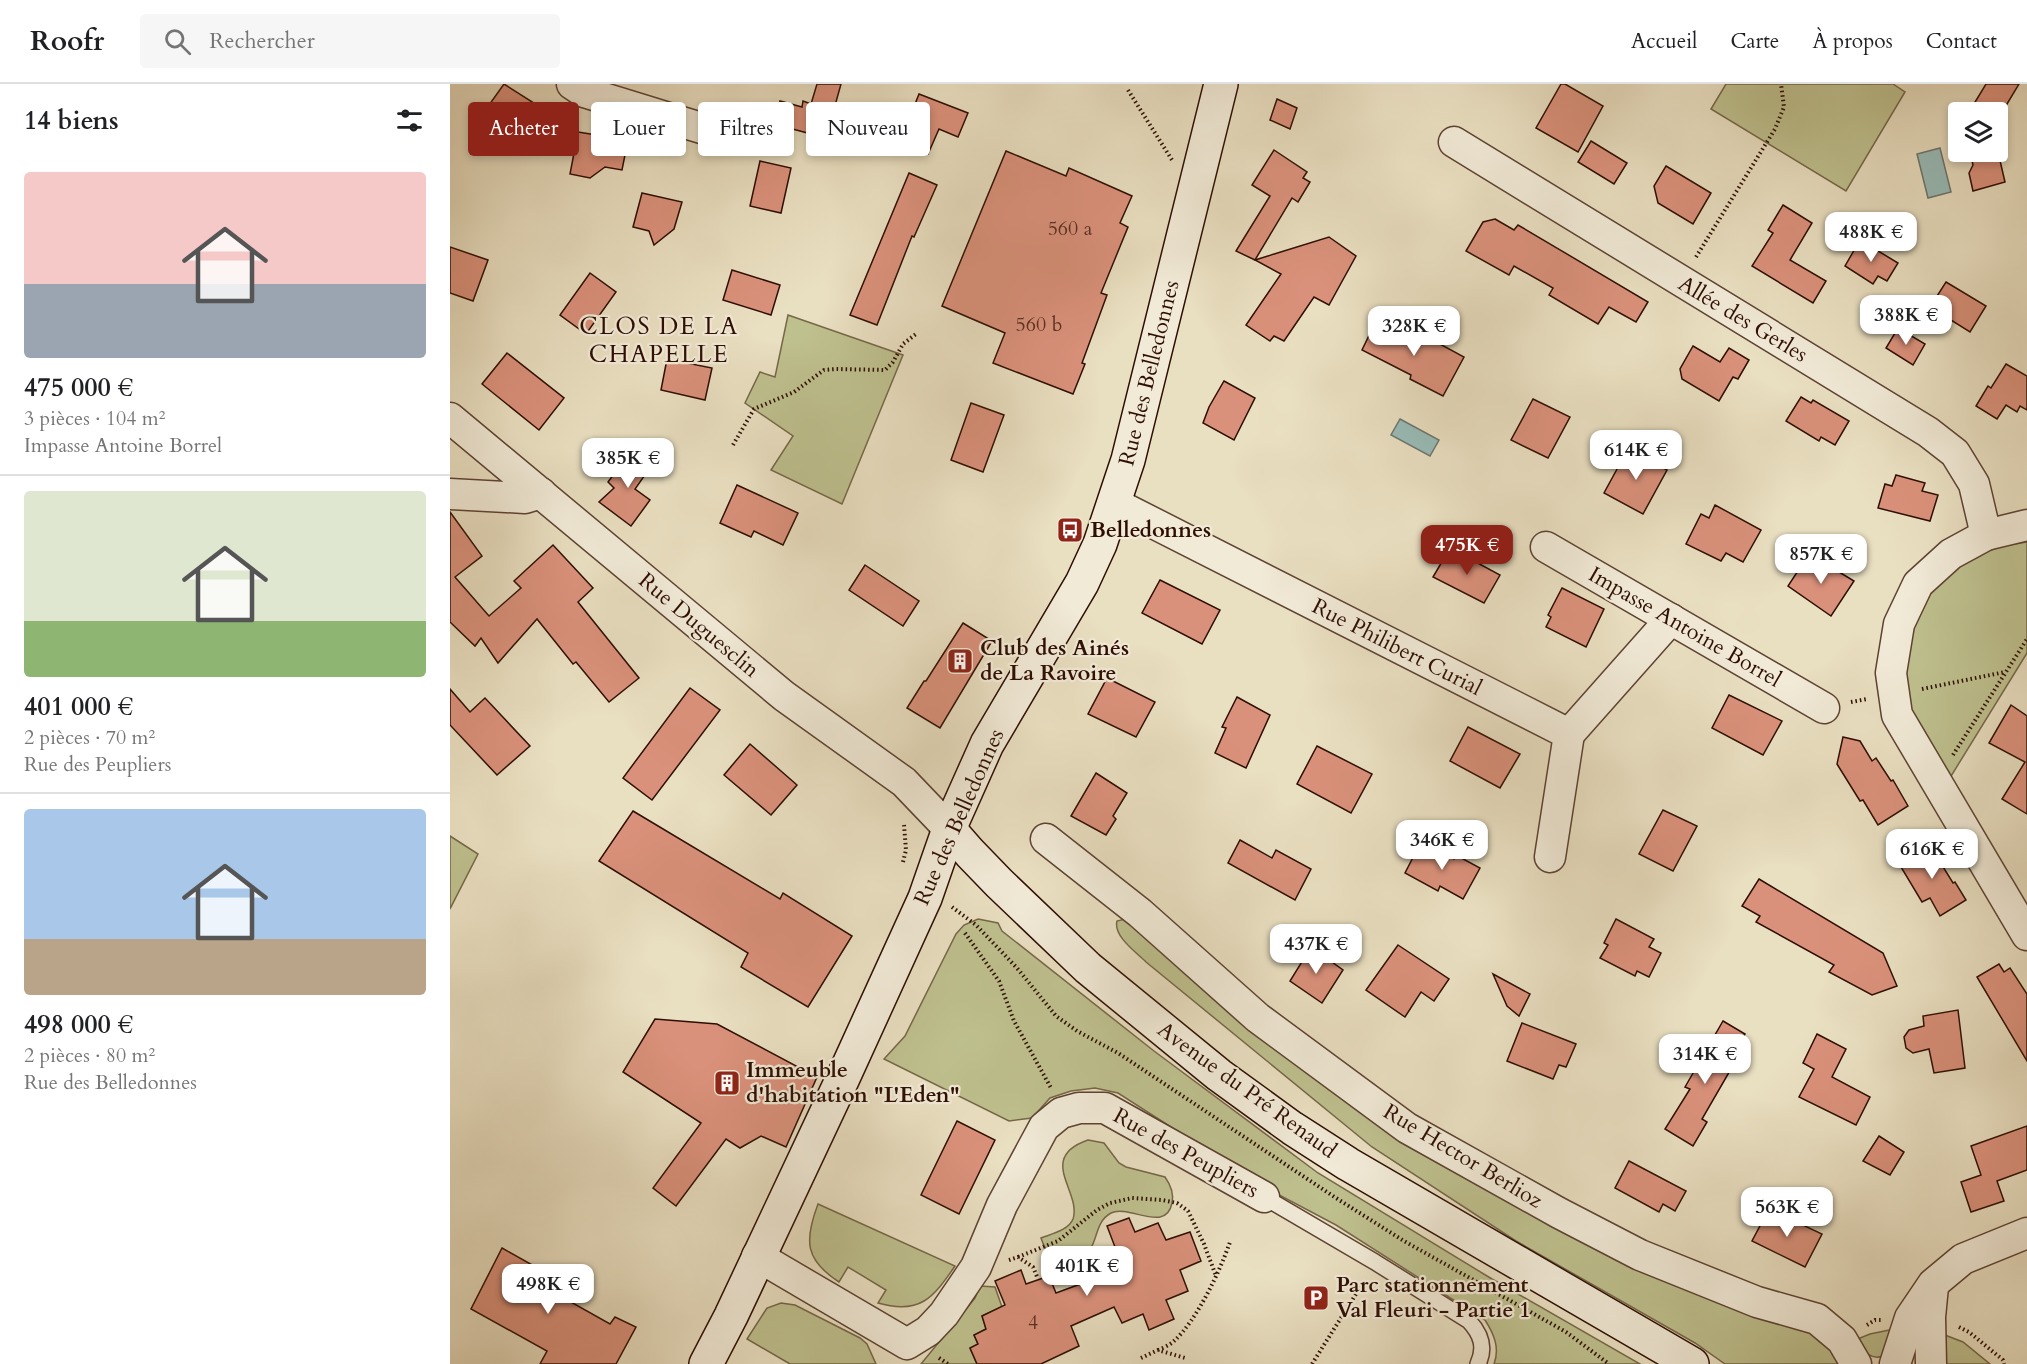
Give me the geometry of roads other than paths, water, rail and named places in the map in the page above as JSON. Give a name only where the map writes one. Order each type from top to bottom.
[{"type":"main road","name":"Rue des Belledonnes","points":[[706,1364],[731,1316],[757,1256],[842,1080],[925,898],[950,829],[987,744],[1082,583],[1100,544],[1114,503],[1148,381],[1221,84]]},
{"type":"main road","name":"Avenue du Pré Renaud","points":[[950,829],[999,883],[1088,968],[1228,1082],[1292,1128],[1348,1164],[1692,1364]]},
{"type":"main road","name":"Avenue du Pré Renaud","points":[[1645,1337],[1676,1364]]},
{"type":"street","points":[[572,84],[584,92],[698,127]]},
{"type":"street","name":"Allée des Gerles","points":[[1454,142],[1928,432],[1955,453],[1974,484],[1986,535]]},
{"type":"street","name":"Rue Duguesclin","points":[[450,418],[784,696],[904,782],[950,829]]},
{"type":"street","points":[[450,494],[525,498],[542,493]]},
{"type":"street","name":"Rue Philibert Curial","points":[[1114,503],[1569,734]]},
{"type":"street","points":[[2027,525],[1986,535],[1951,554],[1918,585],[1899,624],[1891,673],[1897,715],[2027,935]]},
{"type":"street","name":"Impasse Antoine Borrel","points":[[1546,547],[1824,708]]},
{"type":"street","points":[[1550,857],[1569,734],[1671,619]]},
{"type":"street","name":"Rue Hector Berlioz","points":[[1046,839],[1140,913],[1258,1018],[1407,1128],[1559,1213],[1640,1255],[1757,1302],[1817,1319],[1842,1340],[1856,1364]]},
{"type":"street","name":"Rue des Peupliers","points":[[904,1354],[944,1314],[976,1267],[1002,1205],[1044,1127],[1064,1112],[1078,1108],[1105,1108],[1264,1197]]},
{"type":"street","points":[[1895,1364],[1910,1318],[1933,1284],[1963,1258],[2027,1233]]},
{"type":"street","points":[[757,1256],[904,1354]]},
{"type":"street","points":[[1931,1364],[1930,1317],[1933,1284]]},
{"type":"lane","name":"Rue des Peupliers","points":[[1264,1197],[1356,1250],[1469,1321],[1479,1332],[1482,1346],[1478,1364]]},
{"type":"water","points":[[1940,148],[1951,192],[1928,198],[1917,154]]},
{"type":"water","points":[[1400,419],[1439,440],[1430,456],[1391,435]]},
{"type":"place","name":"Belledonnes","points":[[1070,530]]},
{"type":"place","name":"Club des Ainés de La Ravoire","points":[[960,661]]},
{"type":"place","name":"Immeuble d'habitation \"L'Eden\"","points":[[727,1083]]},
{"type":"place","name":"Parc stationnement Val Fleuri - Partie 1","points":[[1316,1298]]},
{"type":"district","name":"CLOS DE LA CHAPELLE","points":[[659,340]]}]
